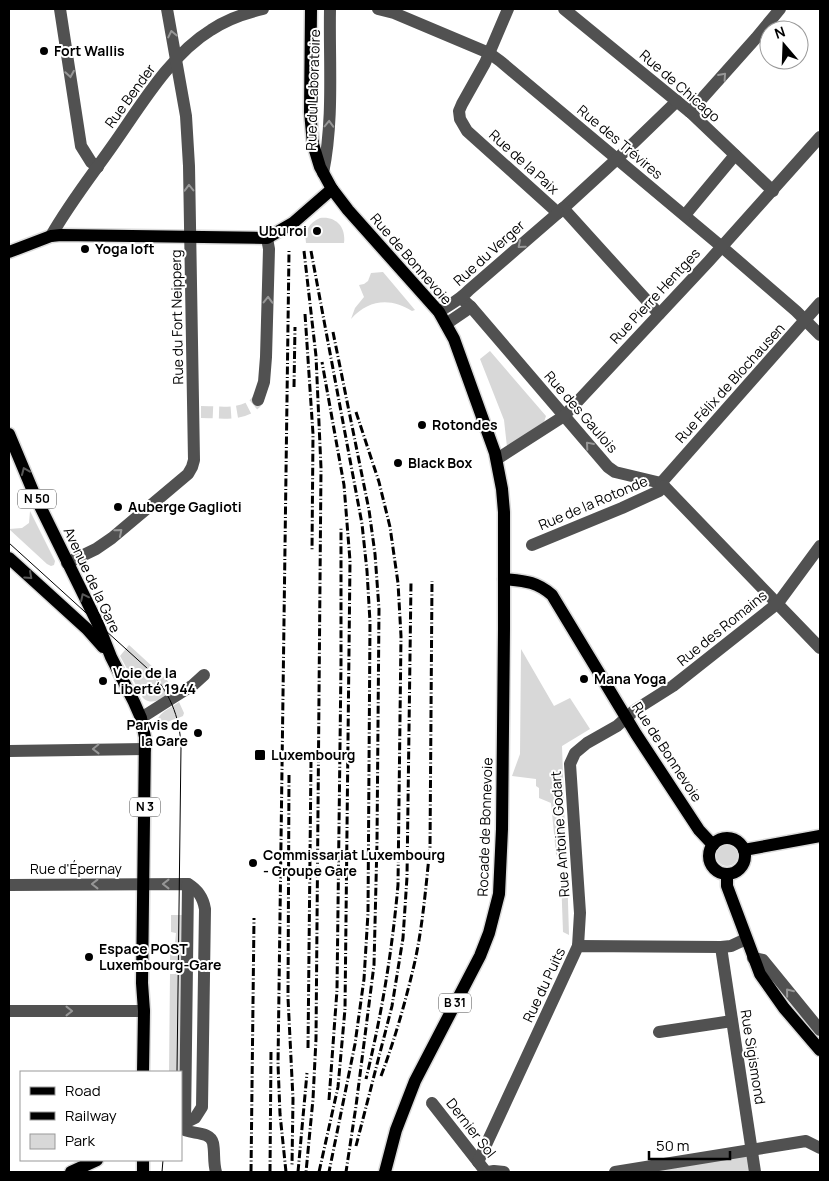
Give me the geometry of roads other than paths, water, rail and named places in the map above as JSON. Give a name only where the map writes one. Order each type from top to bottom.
[{"type":"main road","name":"Rue du Laboratoire","points":[[311,9],[310,112],[313,144],[322,172],[332,189]]},
{"type":"main road","points":[[9,252],[51,236],[61,235],[267,238],[293,223],[332,189]]},
{"type":"main road","name":"Rue de Bonnevoie","points":[[332,189],[348,210],[438,312],[454,339],[490,435],[497,459],[504,512],[504,579],[532,582],[542,586],[552,595],[626,718],[699,830],[713,845]]},
{"type":"main road","name":"Avenue de la Gare","points":[[9,434],[35,496],[98,624],[111,657]]},
{"type":"main road","name":"N 3","points":[[9,558],[87,629],[111,657],[141,718],[145,737],[142,983],[144,1011],[143,1071]]},
{"type":"main road","name":"Rocade de Bonnevoie","points":[[385,1172],[396,1130],[415,1081],[435,1039],[480,956],[495,915],[501,860],[504,579]]},
{"type":"main road","points":[[744,850],[820,836]]},
{"type":"main road","points":[[730,838],[738,842],[744,850],[743,864],[734,873],[727,874],[712,868],[709,852],[720,839],[730,838]]},
{"type":"main road","points":[[727,874],[727,886],[760,974],[770,991],[820,1050]]},
{"type":"main road","points":[[71,1172],[95,1161]]},
{"type":"street","points":[[60,9],[81,146],[91,162],[98,167]]},
{"type":"street","name":"Rue du Fort Neipperg","points":[[67,563],[96,549],[112,538],[188,474],[194,460],[197,412],[196,347],[186,116],[167,9]]},
{"type":"street","name":"Rue Bender","points":[[51,236],[61,218],[162,76],[177,59],[210,30],[245,14],[263,9]]},
{"type":"street","name":"Rue du Laboratoire","points":[[322,172],[328,148],[330,125],[330,9]]},
{"type":"street","name":"Rue des Trévires","points":[[378,9],[394,13],[489,53],[722,246],[820,334]]},
{"type":"street","points":[[489,53],[508,9]]},
{"type":"street","points":[[690,112],[780,9]]},
{"type":"street","name":"Rue de Chicago","points":[[572,11],[690,112],[772,190]]},
{"type":"street","name":"Rue de la Paix","points":[[489,53],[462,104],[459,111],[460,119],[468,131],[560,210],[659,314]]},
{"type":"street","name":"Rue du Verger","points":[[446,324],[466,303],[469,290],[618,158],[677,101]]},
{"type":"street","name":"Rue Pierre Hentges","points":[[497,459],[564,416],[820,138]]},
{"type":"street","points":[[685,215],[735,155]]},
{"type":"street","points":[[258,400],[264,382],[264,339],[269,249],[267,238]]},
{"type":"street","name":"Rue du Verger","points":[[438,312],[457,299],[466,303]]},
{"type":"street","name":"Rue des Gaulois","points":[[466,303],[608,467],[615,472],[663,484]]},
{"type":"street","name":"Rue Félix de Blochausen","points":[[663,484],[820,303]]},
{"type":"street","points":[[258,366],[264,339]]},
{"type":"street","points":[[663,484],[820,648]]},
{"type":"street","name":"Rue de la Rotonde","points":[[532,545],[659,491],[663,484]]},
{"type":"street","name":"Rue des Romains","points":[[626,718],[635,710],[673,686],[778,604],[820,546]]},
{"type":"street","points":[[141,718],[194,686],[204,675]]},
{"type":"street","name":"Rue Antoine Godart","points":[[578,946],[580,913],[570,764],[576,753],[626,718]]},
{"type":"street","points":[[9,751],[145,749]]},
{"type":"street","name":"Rue d'Épernay","points":[[9,885],[144,884],[192,887]]},
{"type":"street","points":[[184,1125],[198,1115],[202,1108],[205,909],[204,902],[192,887]]},
{"type":"street","points":[[192,887],[184,1125],[186,1132],[201,1133],[208,1137],[213,1144],[213,1162],[217,1172]]},
{"type":"street","points":[[184,1125],[194,1104],[195,999],[192,887]]},
{"type":"street","name":"Rue du Puits","points":[[484,1169],[578,946],[721,947],[731,946],[746,939]]},
{"type":"street","name":"Rue Sigismond","points":[[721,947],[755,1172]]},
{"type":"street","points":[[753,958],[763,960],[820,1030]]},
{"type":"street","points":[[188,988],[204,1010]]},
{"type":"street","points":[[187,1011],[204,988]]},
{"type":"street","points":[[14,1011],[144,1011]]},
{"type":"street","points":[[659,1032],[732,1020]]},
{"type":"street","name":"Dernier Sol","points":[[432,1103],[484,1169],[504,1172]]},
{"type":"street","points":[[615,1172],[806,1141],[820,1148]]},
{"type":"tunnel","points":[[201,412],[224,413],[240,411],[253,405],[258,400]]},
{"type":"tram line","points":[[9,543],[148,669],[162,686],[176,714],[181,747],[177,1071]]},
{"type":"tram line","points":[[162,1172],[163,1161]]},
{"type":"railway","points":[[286,1172],[280,1114],[278,1064],[289,251]]},
{"type":"railway","points":[[304,251],[316,356],[321,468],[316,1039],[313,1099],[306,1172]]},
{"type":"railway","points":[[311,251],[362,524],[370,622],[368,913],[364,979],[355,1044],[329,1172]]},
{"type":"railway","points":[[305,314],[313,434],[312,551]]},
{"type":"railway","points":[[294,387],[295,327]]},
{"type":"railway","points":[[333,332],[369,510],[375,554],[379,609],[374,965],[346,1172]]},
{"type":"railway","points":[[319,1172],[338,1087],[345,1009],[350,561],[344,485],[322,362]]},
{"type":"railway","points":[[356,412],[379,482],[390,527],[398,583],[401,636],[398,885],[386,982],[366,1079]]},
{"type":"railway","points":[[329,1100],[337,990],[341,528]]},
{"type":"railway","points":[[381,1076],[400,1019],[418,947],[430,847],[432,581]]},
{"type":"railway","points":[[356,1146],[392,1006],[403,938],[407,877],[411,582]]},
{"type":"railway","points":[[308,1048],[311,761]]},
{"type":"railway","points":[[289,775],[288,998],[293,1099],[292,1165]]},
{"type":"railway","points":[[251,1172],[254,918]]},
{"type":"railway","points":[[270,1172],[271,1052]]},
{"type":"railway","points":[[298,1172],[307,1073]]},
{"type":"place","name":"Fort Wallis","points":[[44,51]]},
{"type":"place","name":"Ubu roi","points":[[317,231]]},
{"type":"place","name":"Yoga loft","points":[[85,249]]},
{"type":"place","name":"Rotondes","points":[[422,425]]},
{"type":"place","name":"Black Box","points":[[398,463]]},
{"type":"place","name":"Auberge Gaglioti","points":[[118,507]]},
{"type":"place","name":"Mana Yoga","points":[[584,679]]},
{"type":"place","name":"Voie de la Liberté 1944","points":[[103,681]]},
{"type":"place","name":"Parvis de la Gare","points":[[198,733]]},
{"type":"place","name":"Luxembourg","points":[[260,755]]},
{"type":"place","name":"Commissariat Luxembourg - Groupe Gare","points":[[253,863]]},
{"type":"place","name":"Espace POST Luxembourg-Gare","points":[[89,957]]}]
